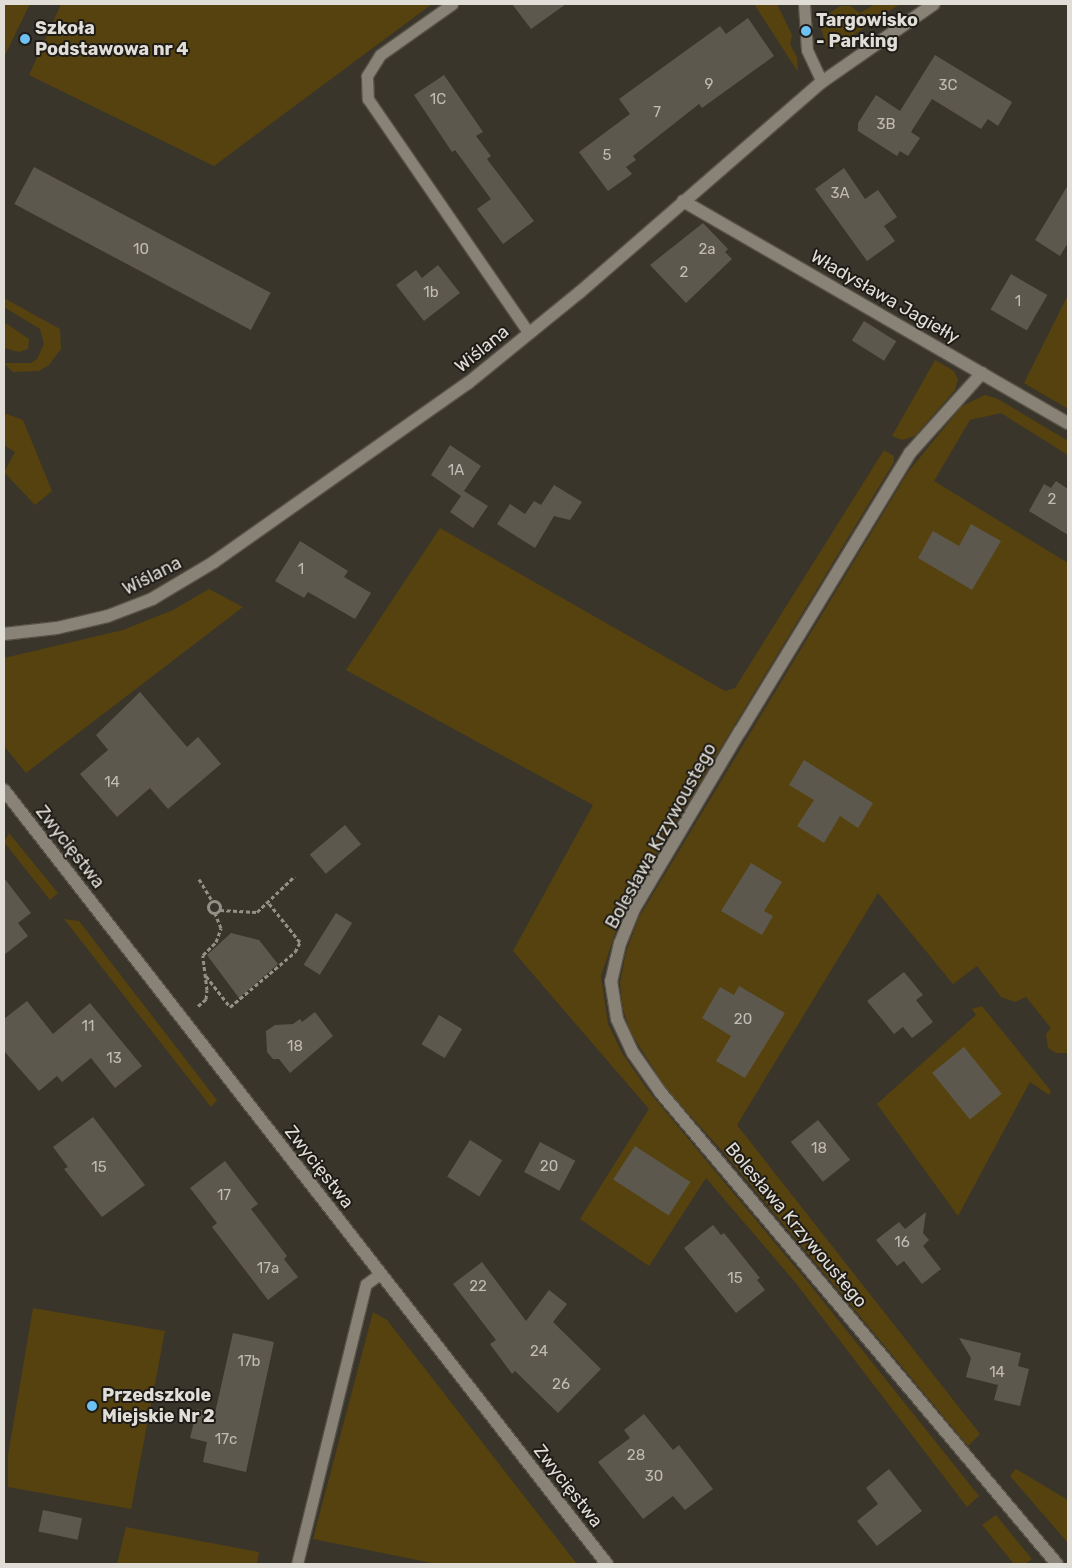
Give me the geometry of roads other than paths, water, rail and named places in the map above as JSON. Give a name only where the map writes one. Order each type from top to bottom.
[{"type":"street","name":"Wiślana","points":[[4,634],[57,628],[108,616],[180,584],[417,421],[529,333],[822,82],[934,4]]},
{"type":"street","name":"Władysława Jagiełły","points":[[683,201],[1068,423]]},
{"type":"street","name":"Bolesława Krzywoustego","points":[[982,373],[910,453],[771,680],[634,910],[620,943],[611,981],[617,1019],[633,1053],[661,1093],[1057,1564]]},
{"type":"street","name":"Zwycięstwa","points":[[4,790],[607,1564]]},
{"type":"lane","points":[[452,4],[380,55],[367,76],[368,99],[529,333]]},
{"type":"lane","points":[[804,4],[807,50],[822,82]]},
{"type":"lane","points":[[297,1564],[366,1284],[380,1274]]},
{"type":"place","name":"Targowisko - Parking","points":[[806,31]]},
{"type":"place","name":"Szkoła Podstawowa nr 4","points":[[25,39]]},
{"type":"place","name":"Przedszkole Miejskie Nr 2","points":[[92,1406]]}]
